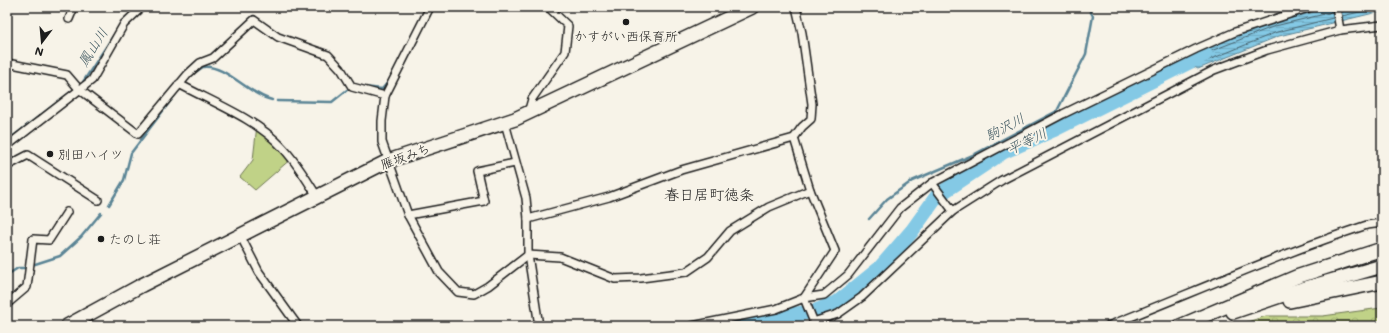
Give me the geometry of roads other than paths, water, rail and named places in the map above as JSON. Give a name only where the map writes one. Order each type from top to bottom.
[{"type":"highway","name":"雁坂みち","points":[[67,326],[142,285],[388,161],[528,114],[752,7]]},
{"type":"highway","points":[[1180,326],[1296,277],[1382,249]]},
{"type":"highway","points":[[1194,326],[1292,292],[1382,266]]},
{"type":"highway","points":[[1237,311],[1382,282]]},
{"type":"street","points":[[69,19],[74,7]]},
{"type":"street","points":[[7,146],[92,80],[124,24],[142,7]]},
{"type":"street","points":[[430,7],[385,96],[382,121],[382,142],[408,215],[439,272],[458,292],[474,294],[488,286],[528,255],[560,257],[615,279],[642,278],[686,272],[708,257],[730,231],[769,207],[810,190]]},
{"type":"street","points":[[528,114],[532,99],[565,52],[568,26],[548,7]]},
{"type":"street","points":[[528,218],[609,197],[681,170],[794,138],[811,118],[812,104],[802,33],[796,7]]},
{"type":"street","points":[[692,326],[776,308],[824,295],[848,275],[900,208],[932,183],[1063,114],[1196,49],[1236,32],[1311,7]]},
{"type":"street","points":[[1336,7],[1340,30]]},
{"type":"street","points":[[7,63],[67,75],[79,89],[138,134],[179,84],[200,63],[213,58],[254,20],[278,37],[328,55],[340,69],[352,88],[385,96]]},
{"type":"street","points":[[805,301],[814,324],[838,314],[862,297],[953,211],[1002,180],[1214,70],[1267,50],[1340,30],[1382,25]]},
{"type":"street","points":[[179,84],[260,127],[280,145],[294,161],[317,196]]},
{"type":"street","points":[[504,123],[514,163],[526,198],[528,218],[528,255],[539,326]]},
{"type":"street","points":[[794,138],[810,190],[835,251],[805,301]]},
{"type":"street","points":[[7,166],[28,155],[98,200]]},
{"type":"street","points":[[408,215],[484,201],[477,170],[514,163]]},
{"type":"street","points":[[932,183],[953,211]]},
{"type":"street","points":[[7,304],[27,287],[33,239],[49,240],[67,212]]},
{"type":"street","points":[[1108,326],[1206,287],[1278,256],[1367,225],[1382,223]]},
{"type":"street","points":[[240,235],[259,272],[298,326]]},
{"type":"water","points":[[1336,7],[1382,7],[1382,11],[1279,36],[1198,69],[1179,59],[1274,22]]},
{"type":"waterway","name":"駒沢川","points":[[869,219],[887,199],[912,181],[973,155],[1057,111],[1086,54],[1093,16],[1088,7]]},
{"type":"waterway","name":"鳳山川","points":[[83,82],[123,21]]},
{"type":"waterway","points":[[414,46],[419,36]]},
{"type":"waterway","points":[[406,62],[411,52]]},
{"type":"waterway","name":"平等川","points":[[724,326],[816,311],[838,302],[880,268],[912,231],[937,196],[1003,152],[1053,130],[1205,54]]},
{"type":"waterway","points":[[392,75],[397,65]]},
{"type":"waterway","points":[[191,75],[203,67],[211,67],[220,70],[263,97],[272,100]]},
{"type":"waterway","points":[[364,87],[382,89],[389,81]]},
{"type":"waterway","points":[[277,101],[332,102],[347,90]]},
{"type":"waterway","name":"鳳山川","points":[[7,141],[72,91]]},
{"type":"waterway","points":[[109,205],[124,180],[131,153],[178,91]]},
{"type":"waterway","points":[[32,265],[60,256],[81,237],[101,213]]},
{"type":"waterway","points":[[7,275],[18,268],[25,268]]},
{"type":"place","name":"かすがい西保育所","points":[[626,22]]},
{"type":"place","name":"別田ハイツ","points":[[50,154]]},
{"type":"place","name":"たのし荘","points":[[101,239]]},
{"type":"district","name":"春日居町徳条","points":[[709,195]]}]
